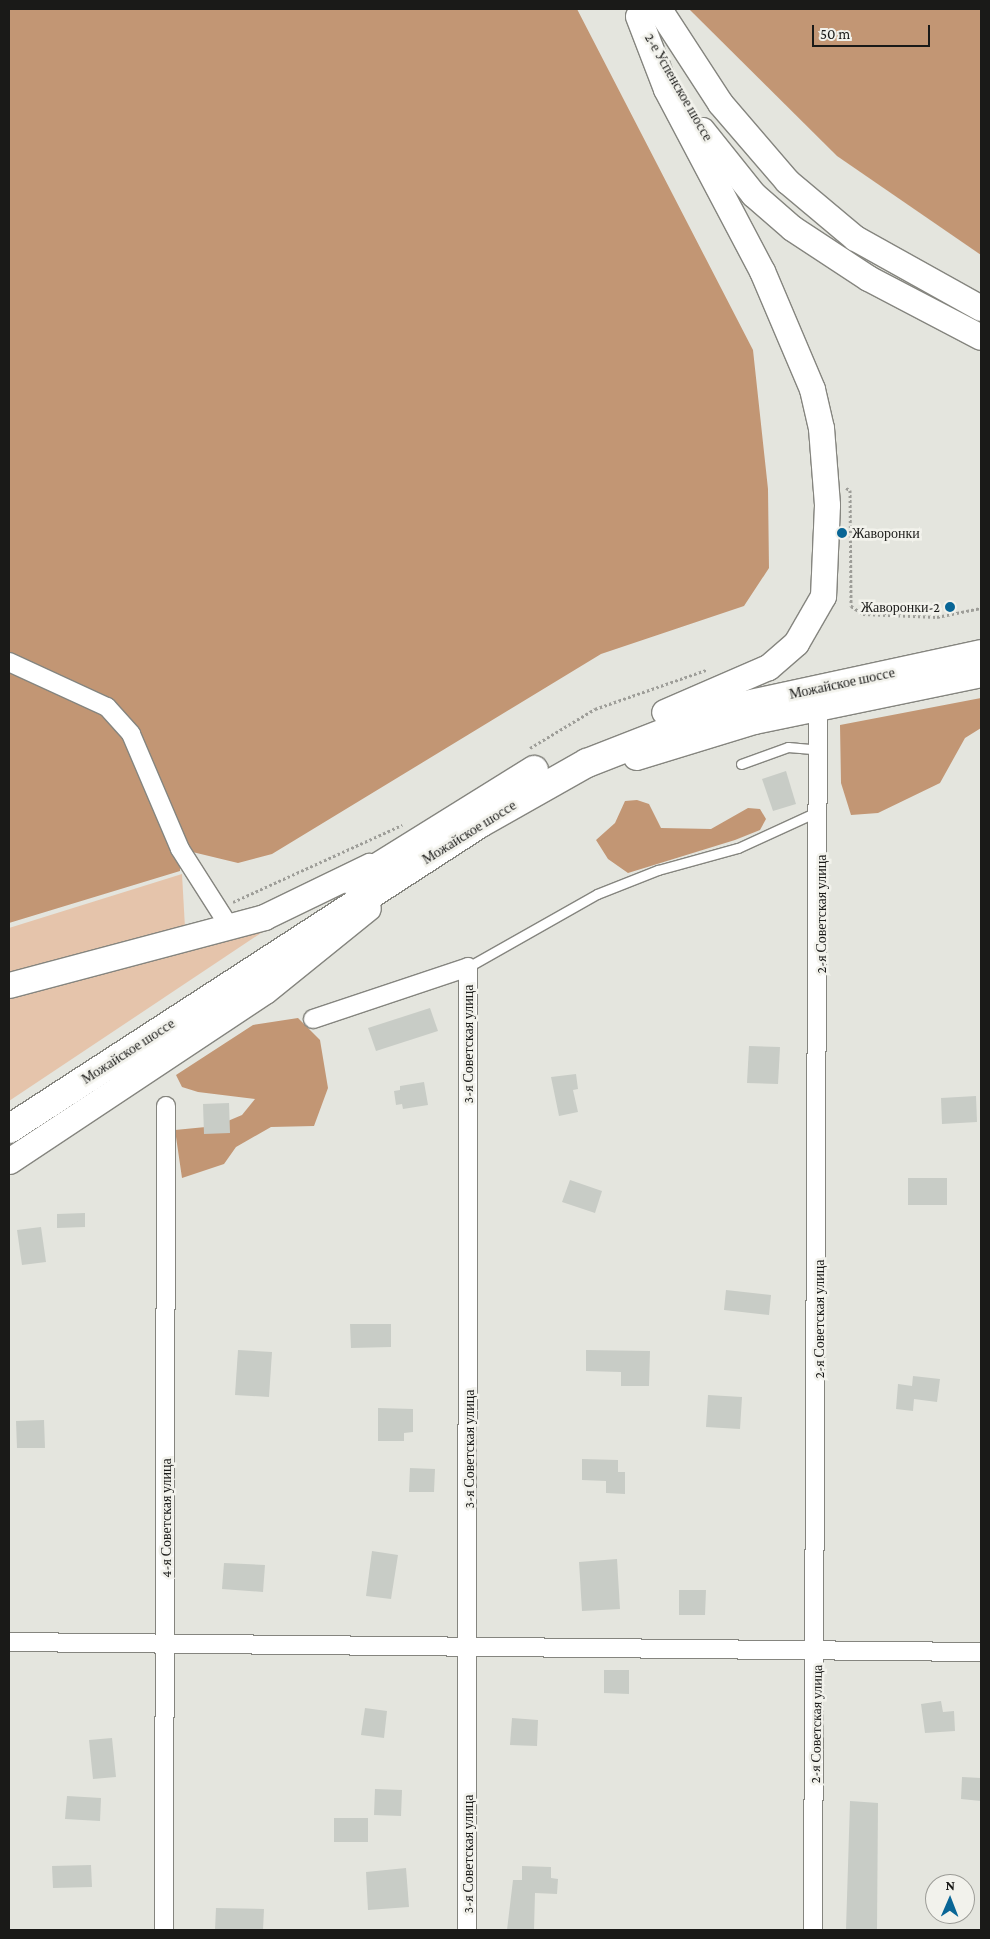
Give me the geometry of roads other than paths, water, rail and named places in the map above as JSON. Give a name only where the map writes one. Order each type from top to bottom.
[{"type":"main road","name":"2-е Успенское шоссе","points":[[648,11],[682,98],[726,163],[792,228],[868,278],[981,337]]},
{"type":"main road","points":[[648,11],[720,103],[787,182],[855,238],[981,308]]},
{"type":"main road","points":[[648,11],[666,89],[762,271],[804,370],[821,428],[827,505],[823,596],[796,643],[768,667],[664,712]]},
{"type":"main road","name":"Можайское шоссе","points":[[9,1109],[422,838],[572,750],[664,712],[788,677],[981,637]]},
{"type":"main road","name":"Можайское шоссе","points":[[9,1129],[422,838],[480,824],[587,763],[723,710],[981,654]]},
{"type":"main road","points":[[480,824],[643,754],[818,707],[981,674]]},
{"type":"main road","points":[[9,985],[223,916],[320,893],[422,838]]},
{"type":"main road","points":[[9,1161],[265,991],[422,838]]},
{"type":"street","points":[[9,662],[107,707],[131,734],[180,849],[223,916]]},
{"type":"street","name":"2-я Советская улица","points":[[813,1930],[817,1652],[821,809],[821,750],[818,707]]},
{"type":"street","points":[[313,1019],[468,967]]},
{"type":"street","name":"3-я Советская улица","points":[[467,1930],[469,1648],[468,967]]},
{"type":"street","name":"4-я Советская улица","points":[[164,1930],[166,1106]]},
{"type":"street","points":[[9,1642],[817,1652],[981,1652]]},
{"type":"lane","points":[[741,764],[788,747],[821,750]]},
{"type":"lane","points":[[468,967],[597,894],[658,870],[738,848],[821,809]]},
{"type":"place","name":"Жаворонки","points":[[842,533]]},
{"type":"place","name":"Жаворонки-2","points":[[950,607]]}]
